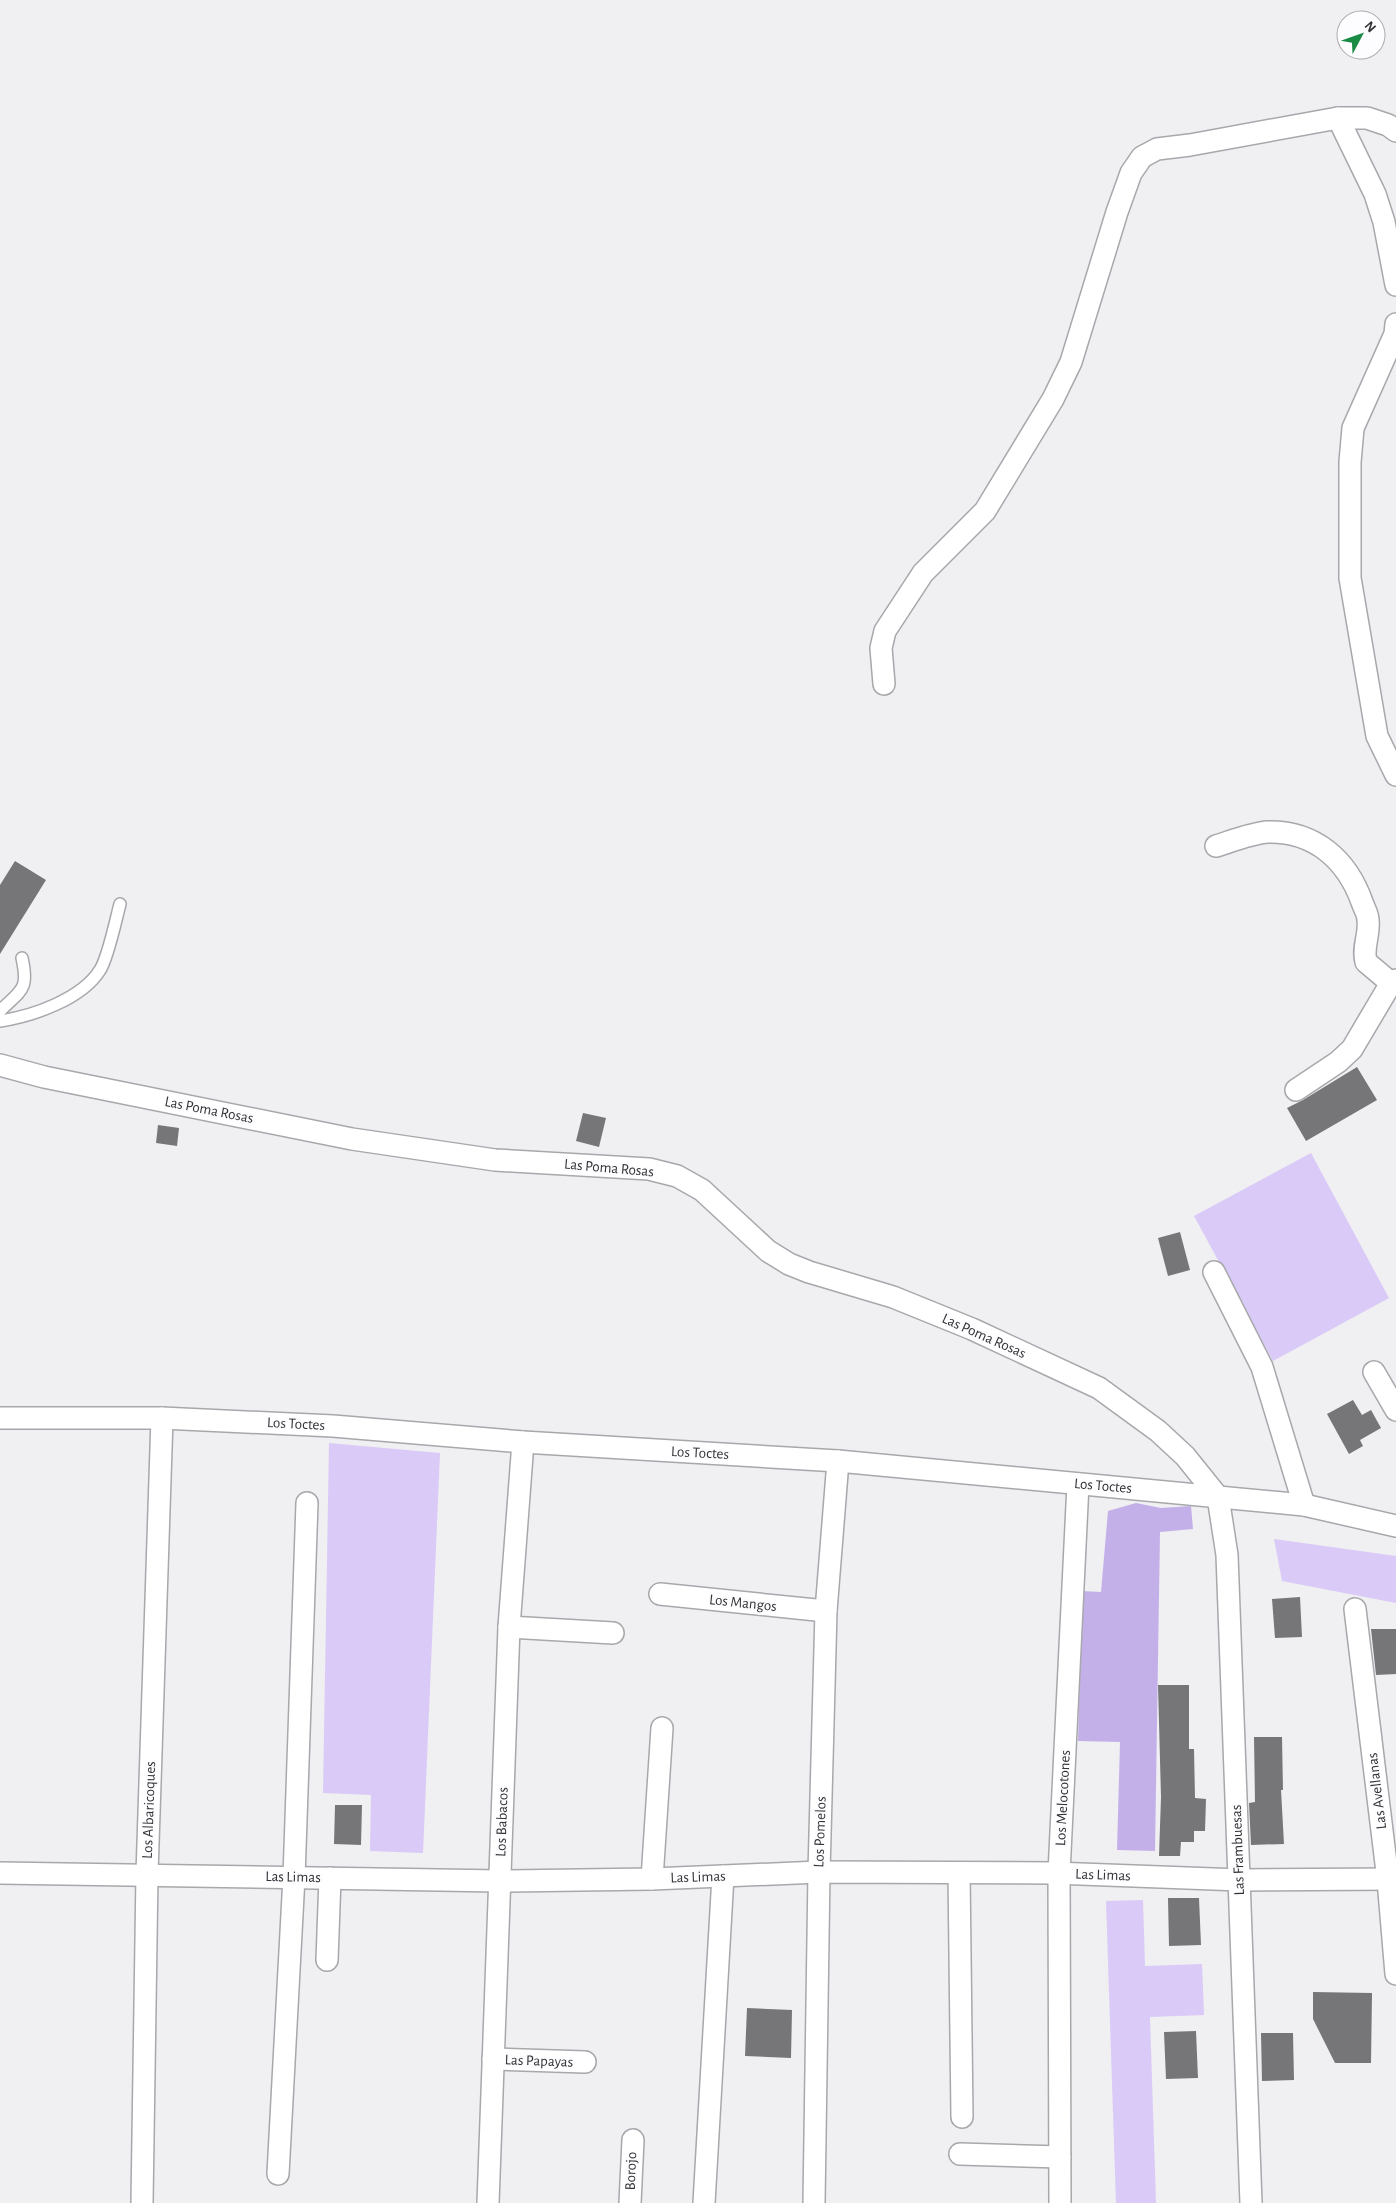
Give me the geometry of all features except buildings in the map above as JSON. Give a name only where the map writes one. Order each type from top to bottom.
[{"type":"street","points":[[1338,118],[1375,194],[1384,222],[1396,284]]},
{"type":"street","points":[[884,684],[881,648],[885,631],[923,574],[985,511],[1053,399],[1071,362],[1117,212],[1131,173],[1142,158],[1157,149],[1190,145],[1338,118],[1367,118],[1388,125],[1396,131]]},
{"type":"street","points":[[1396,324],[1395,334],[1354,428],[1350,462],[1350,578],[1377,736],[1396,775]]},
{"type":"street","points":[[1216,846],[1267,832],[1292,834],[1322,846],[1341,863],[1357,888],[1368,920],[1364,948],[1366,962],[1394,982],[1352,1049],[1338,1062],[1296,1090]]},
{"type":"street","name":"Las Poma Rosas","points":[[0,1065],[44,1077],[352,1139],[496,1160],[648,1169],[677,1176],[702,1190],[768,1250],[789,1264],[893,1297],[972,1329],[1099,1388],[1158,1431],[1185,1456],[1218,1498]]},
{"type":"street","points":[[1214,1272],[1262,1367],[1304,1505]]},
{"type":"street","points":[[1374,1372],[1396,1410]]},
{"type":"street","name":"Los Toctes","points":[[0,1418],[162,1418],[333,1426],[523,1442],[838,1462],[1304,1505],[1396,1526]]},
{"type":"street","name":"Los Albaricoques","points":[[142,2203],[147,1874],[162,1418]]},
{"type":"street","name":"Los Babacos","points":[[488,2203],[509,1627],[523,1442]]},
{"type":"street","name":"Los Pomelos","points":[[814,2203],[819,1872],[826,1612],[838,1462]]},
{"type":"street","name":"Los Melocotones","points":[[1060,2203],[1059,1873],[1078,1484]]},
{"type":"street","name":"Las Frambuesas","points":[[1218,1498],[1227,1555],[1251,2203]]},
{"type":"street","points":[[278,2174],[294,1877],[307,1503]]},
{"type":"street","name":"Los Mangos","points":[[660,1594],[826,1612]]},
{"type":"street","name":"Las Avellanas","points":[[1355,1609],[1392,1879],[1396,1974]]},
{"type":"street","points":[[509,1627],[613,1633]]},
{"type":"street","points":[[652,1879],[662,1728]]},
{"type":"street","name":"Las Limas","points":[[0,1873],[500,1881],[652,1879],[819,1872],[1059,1873],[1240,1880],[1392,1879]]},
{"type":"street","points":[[959,1873],[962,2117]]},
{"type":"street","points":[[704,2203],[723,1876]]},
{"type":"street","points":[[326,1960],[330,1878]]},
{"type":"street","name":"Las Papayas","points":[[493,2059],[585,2062]]},
{"type":"street","name":"Borojo","points":[[630,2203],[633,2140]]},
{"type":"street","points":[[960,2154],[1060,2157]]},
{"type":"lane","points":[[0,1021],[15,1018],[65,1000],[87,986],[101,969],[120,904]]},
{"type":"lane","points":[[0,1011],[24,986],[27,978],[22,958]]},
{"type":"shaded area","points":[[1311,1153],[1389,1298],[1273,1361],[1194,1216]]},
{"type":"shaded area","points":[[329,1443],[440,1453],[423,1853],[370,1851],[371,1795],[323,1793]]},
{"type":"shaded area","points":[[1136,1503],[1161,1508],[1191,1506],[1193,1529],[1160,1532],[1155,1851],[1117,1850],[1120,1742],[1078,1741],[1082,1591],[1101,1592],[1108,1511]]},
{"type":"shaded area","points":[[1274,1539],[1396,1556],[1396,1603],[1282,1581]]},
{"type":"shaded area","points":[[1143,1900],[1145,1966],[1202,1964],[1204,2015],[1150,2017],[1156,2203],[1116,2203],[1106,1901]]}]
